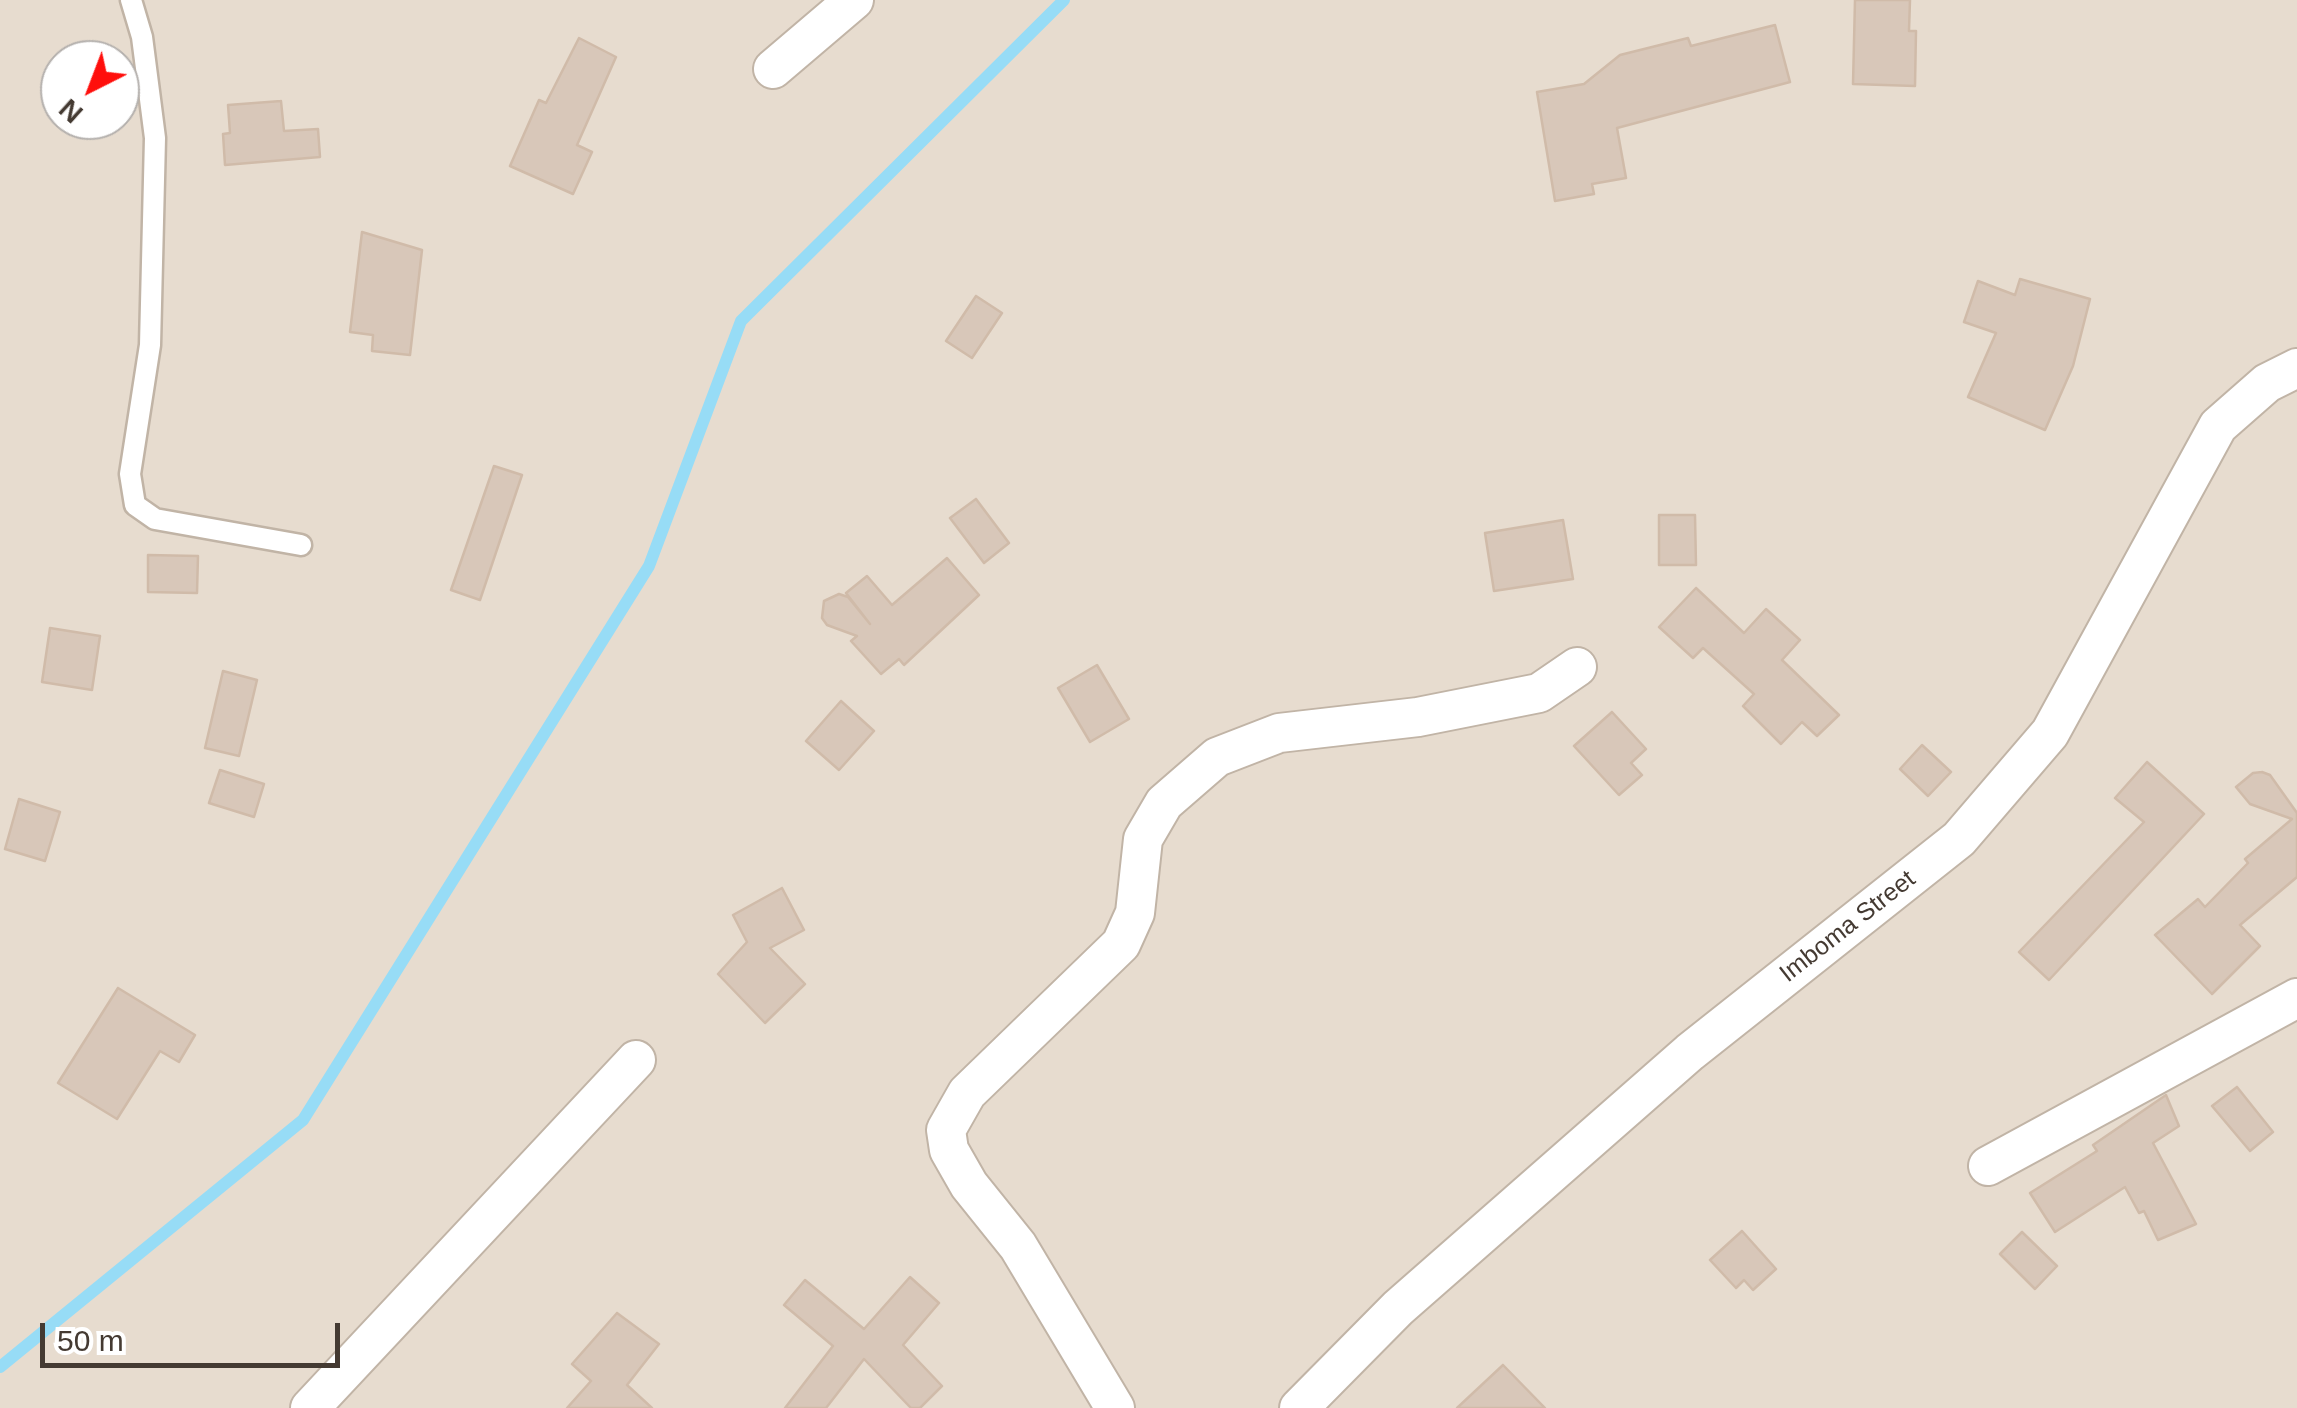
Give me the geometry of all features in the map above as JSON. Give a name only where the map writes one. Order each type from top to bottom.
[{"type":"street","points":[[773,69],[854,0]]},
{"type":"street","name":"Imboma Street","points":[[1299,1408],[1398,1308],[1690,1052],[1959,839],[2050,732],[2218,426],[2267,382],[2297,368]]},
{"type":"street","points":[[1114,1408],[1018,1246],[970,1185],[949,1150],[946,1130],[967,1093],[1121,944],[1134,913],[1143,839],[1164,803],[1217,757],[1279,734],[1507,701],[1538,693],[1577,668]]},
{"type":"street","points":[[1988,1166],[2297,998]]},
{"type":"street","points":[[310,1408],[636,1060]]},
{"type":"lane","points":[[131,0],[142,37],[155,138],[150,345],[130,474],[135,505],[156,519],[302,545]]},
{"type":"shaded area","points":[[0,0],[2297,0],[2297,1408],[0,1408]]},
{"type":"building","points":[[1855,0],[1910,0],[1909,31],[1916,31],[1915,86],[1853,84]]},
{"type":"building","points":[[1775,25],[1790,82],[1617,128],[1626,178],[1592,184],[1594,194],[1555,201],[1537,92],[1584,84],[1620,55],[1688,38],[1691,46]]},
{"type":"building","points":[[579,38],[616,57],[577,145],[592,152],[573,194],[510,166],[539,100],[546,103]]},
{"type":"building","points":[[281,101],[284,131],[318,129],[320,157],[225,165],[223,134],[230,133],[228,105]]},
{"type":"building","points":[[362,232],[422,250],[410,355],[372,351],[373,335],[350,332]]},
{"type":"building","points":[[2020,279],[2090,299],[2073,366],[2045,430],[1968,397],[1996,333],[1964,322],[1978,281],[2015,295]]},
{"type":"building","points":[[976,296],[1002,313],[972,358],[946,341]]},
{"type":"building","points":[[494,466],[522,475],[480,600],[451,590]]},
{"type":"building","points":[[976,499],[1009,543],[984,563],[950,518]]},
{"type":"building","points":[[1659,515],[1695,515],[1696,565],[1659,565]]},
{"type":"building","points":[[1563,520],[1573,579],[1494,591],[1485,533]]},
{"type":"building","points":[[148,555],[198,556],[197,593],[148,592]]},
{"type":"building","points":[[947,558],[979,595],[904,665],[899,659],[881,674],[851,641],[857,636],[827,625],[822,618],[824,601],[839,594],[848,597],[870,624],[846,593],[867,576],[892,605]]},
{"type":"building","points":[[1696,588],[1744,633],[1766,609],[1800,640],[1782,660],[1839,715],[1817,736],[1802,722],[1781,744],[1743,706],[1754,694],[1703,648],[1693,658],[1659,627]]},
{"type":"building","points":[[50,628],[100,636],[92,690],[42,682]]},
{"type":"building","points":[[1097,665],[1129,719],[1090,742],[1058,688]]},
{"type":"building","points":[[223,671],[257,680],[239,756],[205,748]]},
{"type":"building","points":[[841,701],[874,731],[839,770],[806,741]]},
{"type":"building","points":[[1612,712],[1646,749],[1631,763],[1642,775],[1619,795],[1574,746]]},
{"type":"building","points":[[1922,745],[1951,772],[1928,796],[1900,769]]},
{"type":"building","points":[[2147,762],[2204,814],[2049,980],[2019,952],[2144,822],[2115,798]]},
{"type":"building","points":[[220,770],[264,784],[254,817],[209,803]]},
{"type":"building","points":[[2253,773],[2270,775],[2297,813],[2297,877],[2240,925],[2260,946],[2212,994],[2155,935],[2198,899],[2205,907],[2248,863],[2245,859],[2292,819],[2250,804],[2236,787]]},
{"type":"building","points":[[19,799],[60,812],[45,861],[5,849]]},
{"type":"building","points":[[782,888],[804,930],[770,948],[805,984],[765,1023],[718,974],[747,942],[733,915]]},
{"type":"building","points":[[118,988],[195,1035],[179,1062],[160,1051],[117,1119],[58,1083]]},
{"type":"building","points":[[2237,1087],[2273,1132],[2250,1151],[2212,1106]]},
{"type":"building","points":[[2166,1095],[2179,1126],[2153,1143],[2196,1224],[2158,1240],[2144,1211],[2139,1213],[2125,1187],[2055,1232],[2030,1193],[2097,1151],[2093,1145]]},
{"type":"building","points":[[1742,1231],[1776,1269],[1753,1290],[1744,1280],[1736,1288],[1710,1260]]},
{"type":"building","points":[[2022,1232],[2057,1266],[2035,1289],[2000,1254]]},
{"type":"building","points":[[910,1277],[939,1303],[903,1345],[942,1386],[920,1408],[911,1408],[864,1359],[826,1408],[785,1408],[833,1346],[784,1305],[805,1280],[864,1329]]},
{"type":"building","points":[[617,1313],[659,1344],[627,1385],[652,1408],[567,1408],[591,1381],[572,1364]]},
{"type":"building","points":[[1503,1365],[1545,1408],[1457,1408]]},
{"type":"waterway","points":[[0,1367],[303,1120],[649,566],[741,321],[1064,0]]}]
